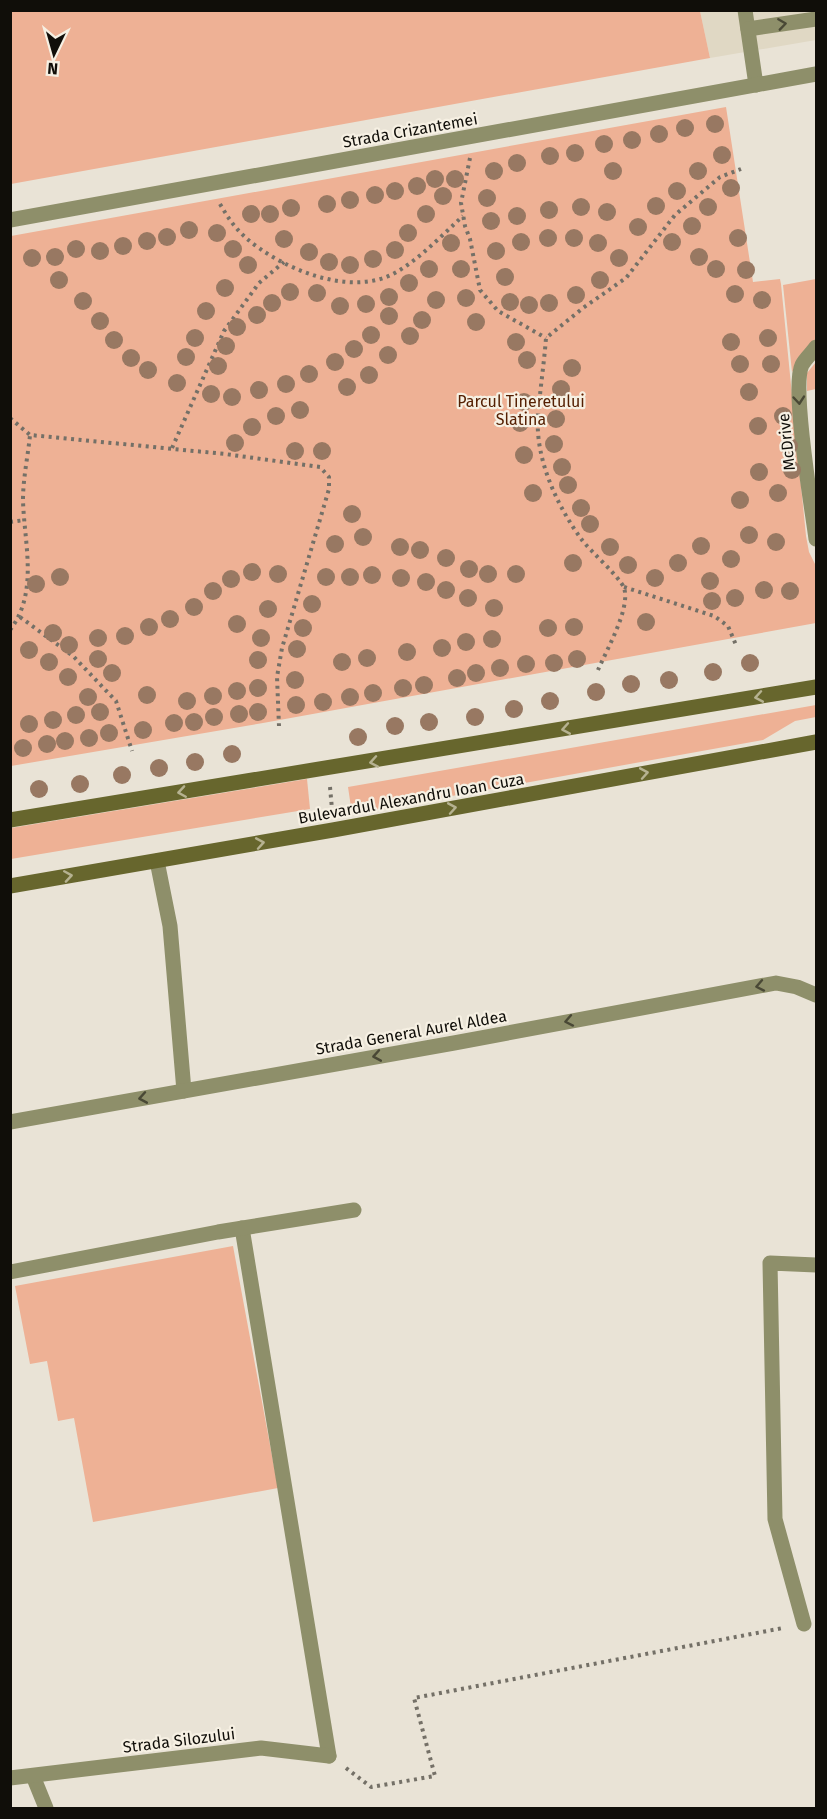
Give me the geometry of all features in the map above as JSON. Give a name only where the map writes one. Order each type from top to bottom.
[{"type":"main road","points":[[10,820],[816,687]]},
{"type":"main road","name":"Bulevardul Alexandru Ioan Cuza","points":[[10,886],[816,742]]},
{"type":"street","points":[[745,10],[756,85]]},
{"type":"street","points":[[748,28],[816,19]]},
{"type":"street","name":"Strada Crizantemei","points":[[10,220],[816,74]]},
{"type":"street","name":"McDrive","points":[[816,347],[801,366],[798,383],[816,539]]},
{"type":"street","points":[[157,861],[171,926],[184,1090]]},
{"type":"street","name":"Strada General Aurel Aldea","points":[[10,1122],[776,983],[797,987],[816,995]]},
{"type":"street","points":[[10,1272],[354,1209]]},
{"type":"street","points":[[242,1228],[329,1756]]},
{"type":"street","points":[[804,1624],[775,1519],[770,1263],[816,1265]]},
{"type":"street","name":"Strada Silozului","points":[[10,1778],[261,1748],[329,1756]]},
{"type":"street","points":[[33,1776],[46,1809]]},
{"type":"path","points":[[475,136],[461,203],[480,290],[498,311],[546,338]]},
{"type":"path","points":[[736,645],[728,626],[714,616],[624,587],[582,540],[564,512],[549,481],[541,449],[538,418],[546,338],[626,278],[675,215],[720,177],[741,169]]},
{"type":"path","points":[[210,184],[228,218],[245,237],[284,262],[324,279],[348,283],[370,281],[392,274],[417,258],[463,216]]},
{"type":"path","points":[[172,448],[224,331],[259,283],[284,262]]},
{"type":"path","points":[[10,418],[30,435],[172,448],[320,467],[329,477],[329,489],[282,648],[277,677],[279,726]]},
{"type":"path","points":[[10,630],[20,617],[28,571],[23,499],[30,435]]},
{"type":"path","points":[[10,522],[25,520]]},
{"type":"path","points":[[598,670],[626,603],[624,587]]},
{"type":"path","points":[[20,617],[73,656],[116,701],[132,751]]},
{"type":"path","points":[[329,783],[332,814]]},
{"type":"path","points":[[329,1756],[371,1787],[435,1776],[414,1698],[804,1624]]},
{"type":"shaded area","points":[[700,11],[816,11],[816,40],[710,58]]},
{"type":"green space","points":[[11,10],[700,11],[710,58],[11,184]]},
{"type":"green space","name":"Parcul Tineretului Slatina","points":[[726,107],[753,282],[780,279],[781,284],[806,536],[809,552],[816,566],[816,623],[11,766],[11,236]]},
{"type":"green space","points":[[816,279],[816,338],[792,372],[783,285]]},
{"type":"green space","points":[[816,362],[816,389],[807,391],[807,373]]},
{"type":"green space","points":[[816,705],[816,717],[795,721],[763,740],[352,814],[348,787]]},
{"type":"green space","points":[[307,779],[310,809],[11,859],[11,828]]},
{"type":"green space","points":[[233,1246],[278,1488],[93,1522],[74,1418],[58,1421],[47,1361],[30,1364],[15,1286]]}]
